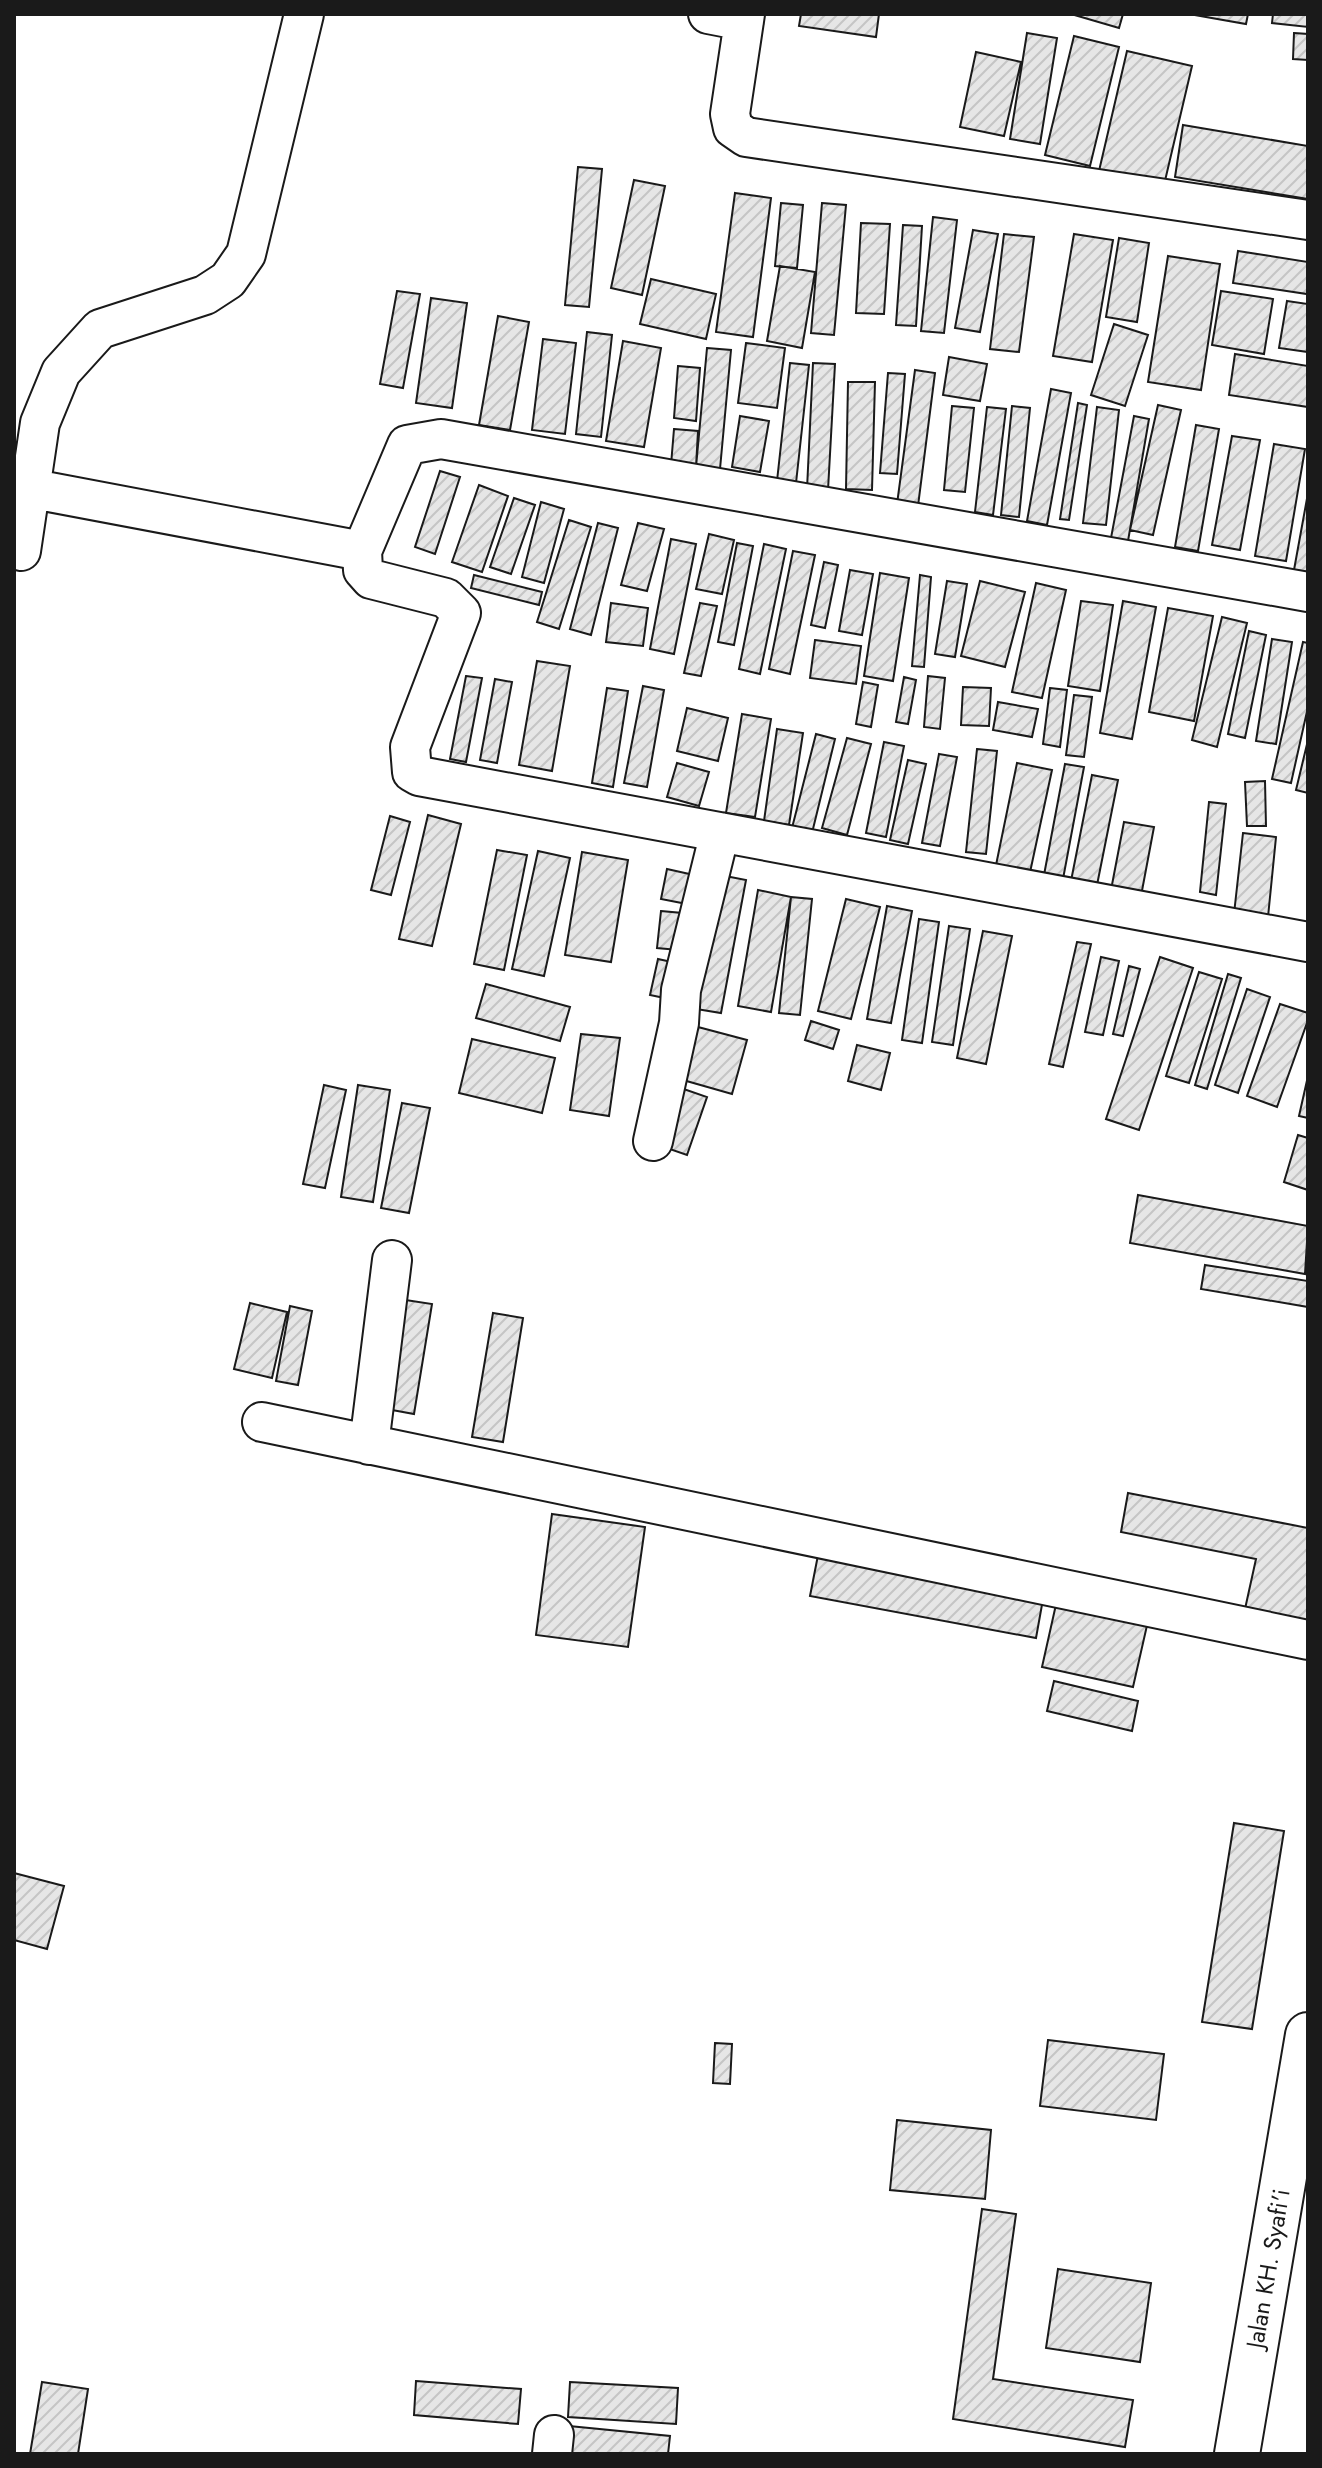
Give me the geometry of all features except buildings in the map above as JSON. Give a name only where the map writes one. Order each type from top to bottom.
[{"type":"main road","name":"Jalan KH. Syafi'i","points":[[1237,2454],[1308,2035]]},
{"type":"street","points":[[21,551],[40,423],[61,372],[100,329],[205,295],[228,280],[246,254],[304,14]]},
{"type":"street","points":[[733,16],[730,114],[733,128],[746,137],[1308,220]]},
{"type":"street","points":[[1308,592],[441,439],[407,445],[362,551],[363,570],[371,579],[446,598],[461,613],[410,747],[412,772],[1308,942]]},
{"type":"street","points":[[28,488],[362,551]]},
{"type":"street","points":[[653,1141],[679,1023],[681,990],[720,832]]},
{"type":"street","points":[[369,1445],[392,1260]]},
{"type":"street","points":[[262,1422],[1308,1640]]}]
